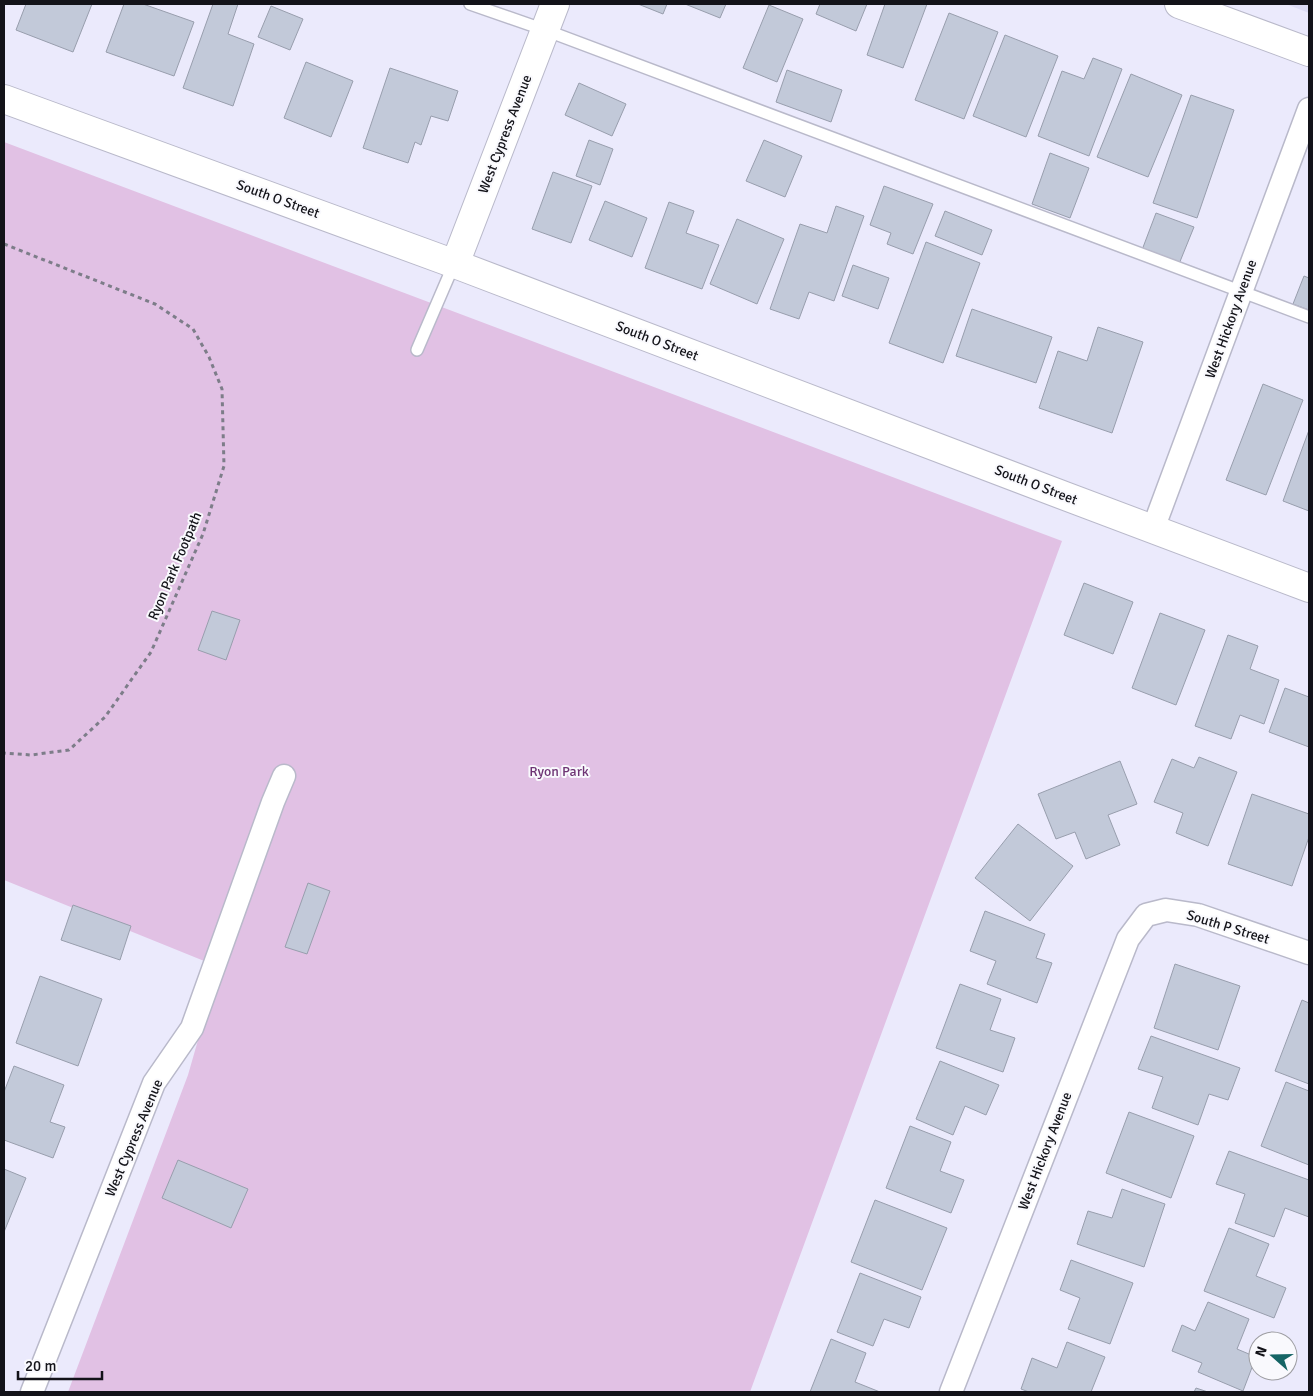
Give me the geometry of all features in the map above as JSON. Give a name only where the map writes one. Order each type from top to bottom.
[{"type":"street","name":"West Cypress Avenue","points":[[455,264],[555,4]]},
{"type":"street","points":[[1179,4],[1309,52]]},
{"type":"street","name":"South O Street","points":[[4,99],[455,264],[1309,588]]},
{"type":"street","name":"West Hickory Avenue","points":[[1153,529],[1309,109]]},
{"type":"street","name":"West Cypress Avenue","points":[[32,1392],[154,1083],[192,1028],[284,776]]},
{"type":"street","name":"South P Street","points":[[1146,915],[1166,910],[1198,915],[1309,952]]},
{"type":"street","name":"West Hickory Avenue","points":[[952,1392],[1128,939],[1146,915]]},
{"type":"lane","points":[[470,4],[545,30],[1309,317]]},
{"type":"lane","points":[[417,350],[455,264]]},
{"type":"path","name":"Ryon Park Footpath","points":[[4,244],[155,304],[193,329],[209,357],[222,389],[224,466],[204,534],[151,652],[105,717],[70,750],[31,755],[4,753]]},
{"type":"shaded area","points":[[1286,4],[1309,4],[1309,13]]},
{"type":"green space","name":"Ryon Park","points":[[4,142],[1062,541],[750,1392],[68,1392],[188,1075],[219,967],[4,880]]},
{"type":"building","points":[[26,4],[92,4],[73,52],[16,30]]},
{"type":"building","points":[[124,4],[143,4],[194,22],[174,76],[106,52]]},
{"type":"building","points":[[213,4],[238,4],[228,34],[254,44],[233,106],[183,88]]},
{"type":"building","points":[[638,4],[667,4],[663,14]]},
{"type":"building","points":[[685,4],[726,4],[720,18]]},
{"type":"building","points":[[820,4],[867,4],[856,31],[816,14]]},
{"type":"building","points":[[885,4],[927,4],[903,68],[867,55]]},
{"type":"building","points":[[769,5],[803,19],[777,82],[743,68]]},
{"type":"building","points":[[271,6],[303,19],[290,50],[258,37]]},
{"type":"building","points":[[949,13],[998,32],[964,119],[915,100]]},
{"type":"building","points":[[1005,35],[1058,56],[1026,137],[973,116]]},
{"type":"building","points":[[1093,58],[1122,69],[1089,156],[1038,136],[1062,71],[1084,79]]},
{"type":"building","points":[[306,62],[353,81],[331,137],[284,118]]},
{"type":"building","points":[[390,68],[458,91],[448,121],[431,116],[421,145],[415,142],[408,163],[363,148]]},
{"type":"building","points":[[787,70],[842,90],[831,122],[776,102]]},
{"type":"building","points":[[1131,74],[1182,95],[1148,177],[1097,157]]},
{"type":"building","points":[[579,83],[626,104],[612,136],[565,115]]},
{"type":"building","points":[[1191,95],[1234,110],[1197,218],[1153,203]]},
{"type":"building","points":[[589,140],[613,149],[600,185],[576,176]]},
{"type":"building","points":[[764,140],[802,156],[785,197],[746,181]]},
{"type":"building","points":[[1050,153],[1089,168],[1070,218],[1032,204]]},
{"type":"building","points":[[553,172],[592,186],[571,243],[532,229]]},
{"type":"building","points":[[884,186],[933,204],[913,254],[887,244],[891,233],[870,225]]},
{"type":"building","points":[[605,201],[647,218],[632,257],[589,240]]},
{"type":"building","points":[[669,202],[694,211],[686,233],[719,245],[702,289],[645,268]]},
{"type":"building","points":[[836,206],[864,216],[834,301],[809,292],[799,319],[770,309],[800,224],[827,233]]},
{"type":"building","points":[[945,211],[992,230],[982,255],[935,236]]},
{"type":"building","points":[[1156,213],[1194,227],[1179,264],[1142,250]]},
{"type":"building","points":[[737,219],[784,239],[757,304],[710,284]]},
{"type":"building","points":[[926,242],[980,263],[943,363],[889,343]]},
{"type":"building","points":[[853,265],[889,278],[878,309],[842,296]]},
{"type":"building","points":[[1304,276],[1309,278],[1309,310],[1293,304]]},
{"type":"building","points":[[972,309],[1052,337],[1036,383],[956,356]]},
{"type":"building","points":[[1098,327],[1143,342],[1112,433],[1039,408],[1058,351],[1087,361]]},
{"type":"building","points":[[1263,384],[1303,400],[1266,495],[1226,480]]},
{"type":"building","points":[[1309,430],[1309,511],[1283,501]]},
{"type":"building","points":[[1084,583],[1133,602],[1113,654],[1064,635]]},
{"type":"building","points":[[212,611],[240,620],[226,660],[198,650]]},
{"type":"building","points":[[1160,613],[1205,630],[1176,705],[1132,688]]},
{"type":"building","points":[[1228,635],[1258,646],[1250,669],[1279,680],[1264,724],[1240,715],[1231,739],[1195,726]]},
{"type":"building","points":[[1285,688],[1309,697],[1309,747],[1269,732]]},
{"type":"building","points":[[1199,757],[1237,772],[1208,846],[1176,833],[1183,813],[1154,802],[1172,759],[1194,768]]},
{"type":"building","points":[[1120,761],[1137,804],[1108,815],[1120,845],[1086,859],[1075,832],[1056,839],[1038,794]]},
{"type":"building","points":[[1252,794],[1309,814],[1309,837],[1292,886],[1228,864]]},
{"type":"building","points":[[1018,824],[1073,866],[1030,921],[975,878]]},
{"type":"building","points":[[308,883],[330,891],[307,954],[285,947]]},
{"type":"building","points":[[73,905],[131,926],[120,960],[61,940]]},
{"type":"building","points":[[985,911],[1045,934],[1036,958],[1052,963],[1037,1003],[987,984],[996,961],[970,951]]},
{"type":"building","points":[[1175,964],[1240,986],[1218,1050],[1154,1028]]},
{"type":"building","points":[[40,976],[102,999],[78,1066],[16,1043]]},
{"type":"building","points":[[960,984],[1001,999],[990,1030],[1015,1038],[1003,1072],[936,1048]]},
{"type":"building","points":[[1302,1000],[1309,1003],[1309,1084],[1275,1071]]},
{"type":"building","points":[[1151,1036],[1240,1068],[1228,1100],[1209,1094],[1198,1125],[1152,1108],[1163,1077],[1138,1069]]},
{"type":"building","points":[[940,1061],[999,1085],[986,1115],[965,1106],[953,1135],[916,1119]]},
{"type":"building","points":[[14,1066],[64,1085],[50,1122],[65,1127],[53,1158],[4,1140],[4,1092]]},
{"type":"building","points":[[1286,1082],[1309,1091],[1309,1165],[1261,1146]]},
{"type":"building","points":[[1129,1112],[1194,1136],[1171,1198],[1106,1173]]},
{"type":"building","points":[[910,1126],[951,1142],[940,1171],[964,1180],[951,1213],[886,1188]]},
{"type":"building","points":[[1229,1151],[1309,1180],[1309,1217],[1285,1208],[1274,1237],[1235,1223],[1245,1194],[1216,1184]]},
{"type":"building","points":[[178,1160],[248,1189],[231,1228],[162,1198]]},
{"type":"building","points":[[4,1169],[26,1178],[4,1232]]},
{"type":"building","points":[[1122,1189],[1165,1204],[1144,1267],[1077,1244],[1088,1211],[1112,1218]]},
{"type":"building","points":[[875,1200],[947,1228],[922,1290],[851,1262]]},
{"type":"building","points":[[1229,1228],[1269,1244],[1256,1276],[1286,1288],[1274,1318],[1204,1291]]},
{"type":"building","points":[[1071,1260],[1133,1283],[1110,1344],[1068,1329],[1080,1298],[1060,1290]]},
{"type":"building","points":[[860,1273],[921,1297],[909,1328],[884,1319],[873,1346],[837,1332]]},
{"type":"building","points":[[1208,1302],[1249,1319],[1237,1349],[1248,1354],[1248,1378],[1243,1391],[1198,1372],[1202,1363],[1172,1351],[1182,1325],[1195,1331]]},
{"type":"building","points":[[831,1339],[866,1353],[855,1382],[880,1392],[810,1392]]},
{"type":"building","points":[[1067,1342],[1105,1357],[1091,1392],[1029,1392],[1021,1389],[1032,1358],[1057,1368]]},
{"type":"building","points":[[1196,1388],[1208,1392],[1194,1392]]}]
